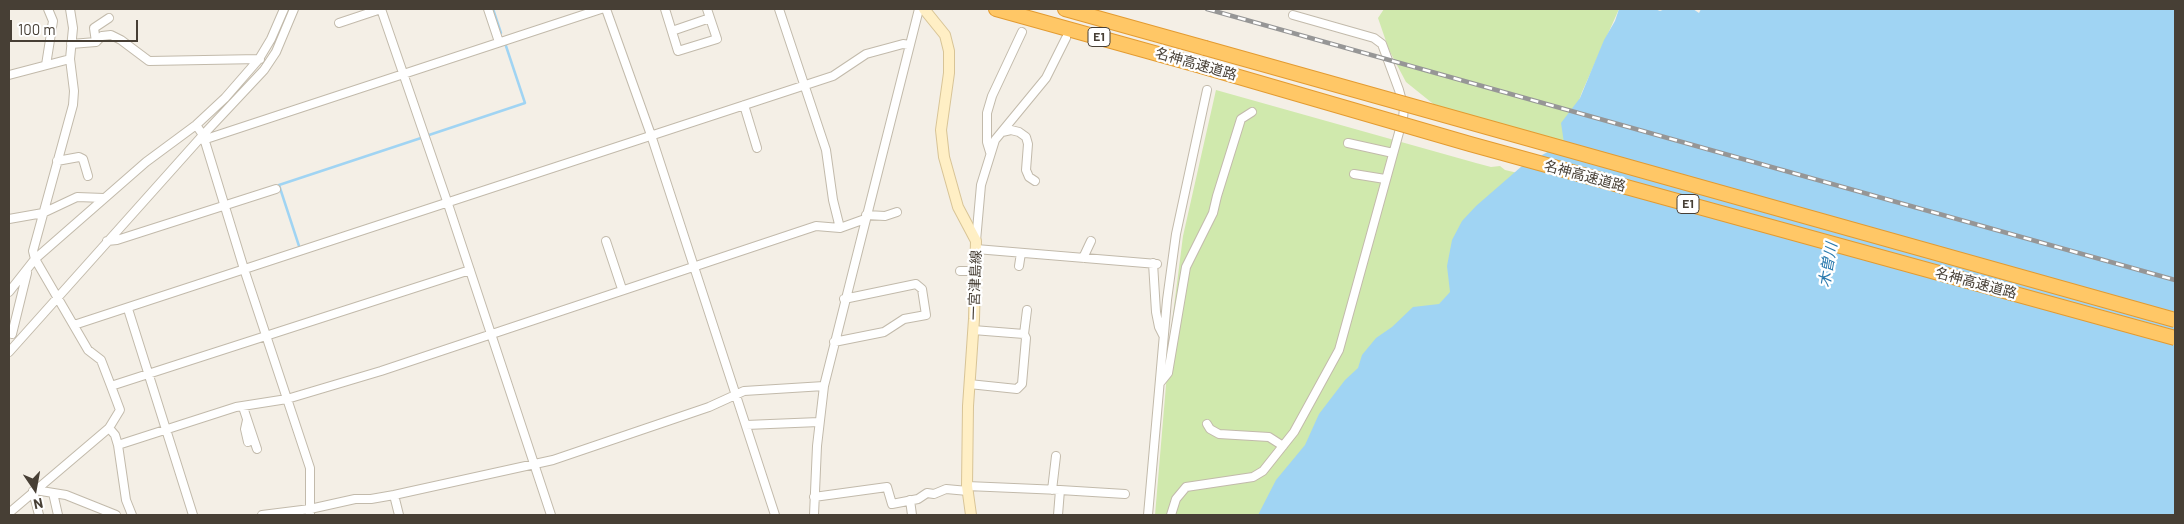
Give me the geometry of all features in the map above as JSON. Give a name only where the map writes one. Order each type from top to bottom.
[{"type":"highway","name":"名神高速道路","points":[[996,9],[1470,144],[2175,338]]},
{"type":"highway","name":"名神高速道路","points":[[1065,9],[2175,320]]},
{"type":"main road","name":"一宮津島線","points":[[924,9],[944,35],[949,51],[949,73],[941,130],[944,157],[958,207],[976,245],[969,384],[968,488],[971,515]]},
{"type":"street","points":[[46,65],[52,21],[48,9]]},
{"type":"street","points":[[9,513],[109,428],[120,410],[101,360],[88,350],[35,259],[33,251],[72,105],[74,91],[70,59],[73,28],[70,9]]},
{"type":"street","points":[[9,292],[35,259],[146,162],[196,125],[225,98],[259,59],[271,39],[284,9]]},
{"type":"street","points":[[9,352],[107,241],[248,89],[269,63],[284,36],[294,9]]},
{"type":"street","points":[[339,23],[381,9],[551,515]]},
{"type":"street","points":[[488,9],[499,42]]},
{"type":"street","points":[[203,138],[601,9]]},
{"type":"street","points":[[606,9],[651,135],[775,515]]},
{"type":"street","points":[[665,9],[678,52],[717,39],[707,9]]},
{"type":"street","points":[[779,9],[826,150],[833,200],[840,228]]},
{"type":"street","points":[[814,515],[819,422],[824,386],[844,299],[920,9]]},
{"type":"street","points":[[1171,515],[1176,499],[1186,487],[1253,477],[1263,471],[1294,432],[1338,350],[1404,108],[1382,44],[1374,38],[1292,15]]},
{"type":"street","points":[[96,42],[94,28],[108,18]]},
{"type":"street","points":[[672,31],[710,18]]},
{"type":"street","points":[[990,152],[987,142],[987,113],[992,96],[1022,32]]},
{"type":"street","points":[[71,44],[96,42],[102,36],[111,36],[121,40],[149,61],[259,59],[269,63]]},
{"type":"street","points":[[1066,38],[1046,78],[995,140],[990,152],[987,171],[981,185],[976,245],[1021,253],[1155,264],[1156,312],[1159,327],[1164,335]]},
{"type":"street","points":[[74,326],[833,76],[866,54],[903,44],[910,45]]},
{"type":"street","points":[[9,75],[70,59]]},
{"type":"street","points":[[1148,515],[1159,384],[1176,234],[1207,90]]},
{"type":"street","points":[[744,105],[757,148]]},
{"type":"street","points":[[1159,384],[1168,373],[1186,267],[1213,213],[1216,196],[1241,118],[1252,112]]},
{"type":"street","points":[[196,125],[203,138],[310,468],[310,512]]},
{"type":"street","points":[[1002,132],[1011,130],[1020,132],[1026,137],[1028,144],[1026,170],[1029,177],[1035,182]]},
{"type":"street","points":[[1348,143],[1392,153]]},
{"type":"street","points":[[57,161],[79,157],[83,159],[88,176]]},
{"type":"street","points":[[1354,174],[1385,179]]},
{"type":"street","points":[[107,241],[117,240],[276,190]]},
{"type":"street","points":[[9,219],[43,213],[77,197],[104,198]]},
{"type":"street","points":[[118,445],[243,407],[287,399],[381,371],[490,332],[816,226],[840,228],[865,217],[885,216],[898,212]]},
{"type":"street","points":[[606,241],[622,289]]},
{"type":"street","points":[[1084,258],[1091,241]]},
{"type":"street","points":[[1019,266],[1021,253]]},
{"type":"street","points":[[12,334],[28,269]]},
{"type":"street","points":[[111,386],[470,270]]},
{"type":"street","points":[[960,271],[976,271]]},
{"type":"street","points":[[834,342],[884,332],[904,319],[926,315],[922,289],[916,284],[844,299]]},
{"type":"street","points":[[128,309],[193,515]]},
{"type":"street","points":[[969,384],[1017,389],[1022,384],[1027,310]]},
{"type":"street","points":[[973,330],[1024,334]]},
{"type":"street","points":[[262,515],[310,512],[355,499],[371,500],[553,460],[709,407],[744,391],[824,386]]},
{"type":"street","points":[[243,407],[257,448]]},
{"type":"street","points":[[247,420],[245,429],[248,442]]},
{"type":"street","points":[[746,425],[819,422]]},
{"type":"street","points":[[1207,424],[1210,429],[1218,434],[1269,437],[1283,446]]},
{"type":"street","points":[[109,428],[115,435],[118,445],[126,500],[132,515]]},
{"type":"street","points":[[1056,456],[1058,515]]},
{"type":"street","points":[[814,497],[887,487],[892,504],[918,499],[927,492],[934,494],[946,489],[968,488],[1125,494]]},
{"type":"street","points":[[34,491],[66,495],[116,515]]},
{"type":"street","points":[[34,491],[38,515]]},
{"type":"street","points":[[53,493],[58,515]]},
{"type":"street","points":[[394,495],[399,515]]},
{"type":"street","points":[[910,500],[912,515]]},
{"type":"green space","points":[[1384,9],[1619,9],[1582,92],[1564,143],[1442,111],[1406,82],[1389,50],[1378,18]]},
{"type":"green space","points":[[1216,90],[1476,163],[1491,167],[1500,166],[1505,170],[1522,174],[1460,283],[1315,432],[1258,515],[1155,515],[1170,338],[1183,236]]},
{"type":"water","name":"木曽川","points":[[1619,9],[1655,9],[1660,11],[1665,9],[1693,9],[1699,13],[1701,9],[2175,9],[2175,515],[1258,515],[1276,480],[1305,445],[1319,414],[1345,380],[1358,368],[1362,355],[1376,338],[1392,327],[1413,307],[1439,304],[1450,292],[1447,266],[1452,240],[1462,221],[1476,206],[1522,166],[1564,143],[1561,123],[1580,98]]},
{"type":"waterway","points":[[493,9],[501,33]]},
{"type":"waterway","points":[[429,135],[525,103],[505,43]]},
{"type":"waterway","points":[[299,246],[279,185],[421,138]]},
{"type":"railway","points":[[1207,9],[2175,280]]}]
